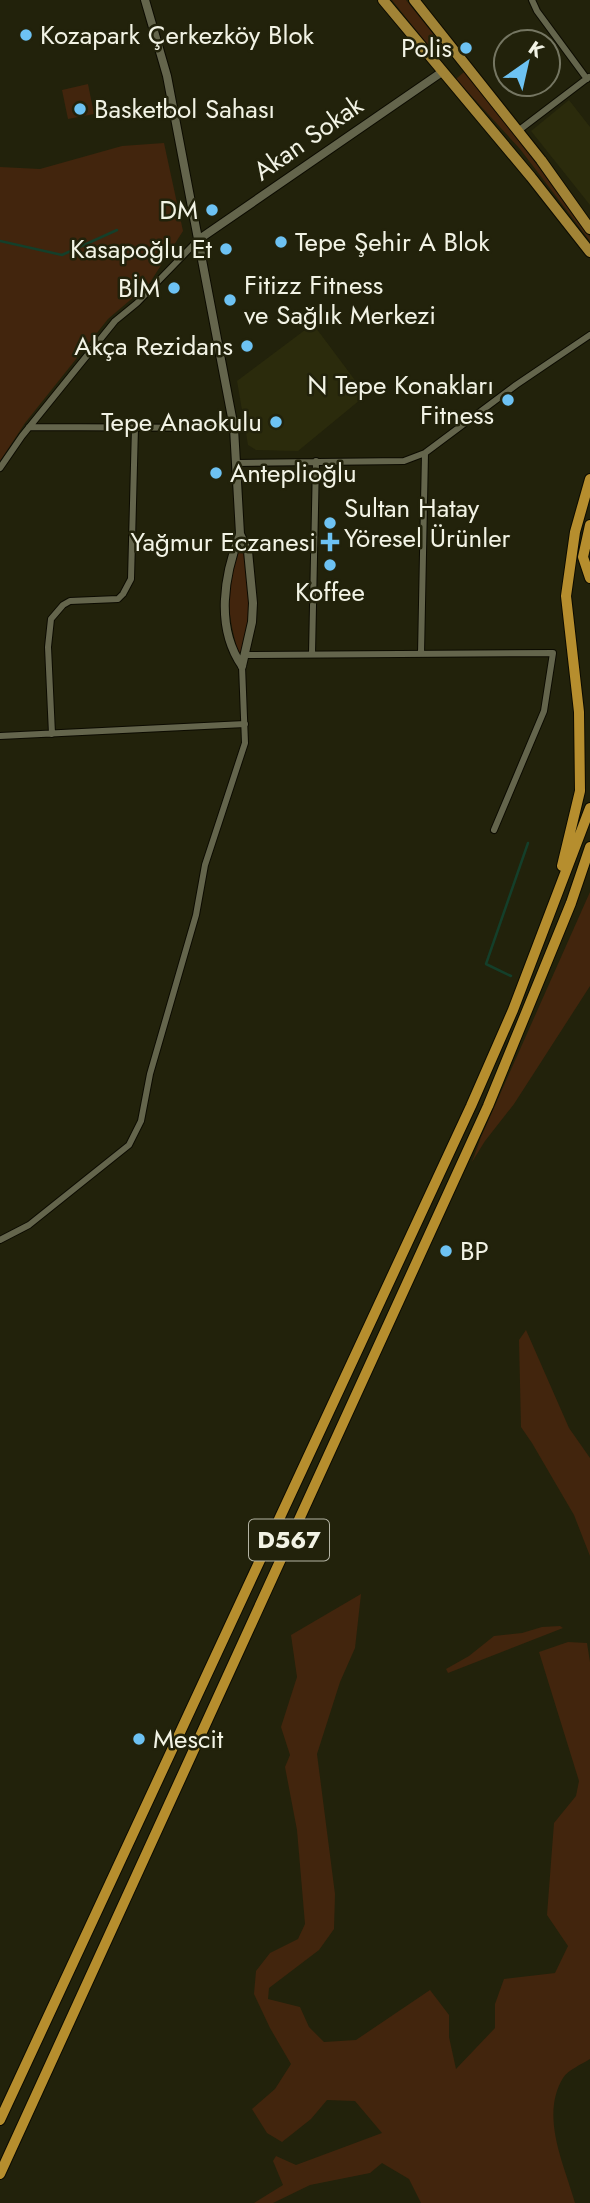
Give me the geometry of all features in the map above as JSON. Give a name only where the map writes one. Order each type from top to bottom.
[{"type":"highway","points":[[555,896],[580,791],[579,712],[566,596],[575,532],[590,479]]},
{"type":"highway","points":[[590,525],[583,557],[590,578]]},
{"type":"highway","name":"D567","points":[[0,2120],[471,1106],[513,1010],[590,808]]},
{"type":"highway","name":"D567","points":[[0,2174],[488,1106],[590,847]]},
{"type":"highway","points":[[570,903],[590,867]]},
{"type":"main road","points":[[383,0],[590,252]]},
{"type":"main road","points":[[414,0],[518,131],[590,229]]},
{"type":"main road","points":[[442,72],[457,72],[461,57]]},
{"type":"main road","points":[[442,72],[446,58],[461,57]]},
{"type":"street","points":[[145,0],[167,76],[234,428],[240,534],[229,570],[224,610],[236,657],[242,666]]},
{"type":"street","points":[[518,131],[589,78],[537,11],[532,0]]},
{"type":"street","name":"Akan Sokak","points":[[198,240],[442,72]]},
{"type":"street","points":[[0,468],[29,427],[116,321],[198,240]]},
{"type":"street","points":[[236,463],[404,461],[425,453],[590,335]]},
{"type":"street","points":[[29,427],[234,428]]},
{"type":"street","points":[[52,734],[48,647],[51,619],[70,601],[118,598],[131,579],[135,428]]},
{"type":"street","points":[[421,654],[425,453]]},
{"type":"street","points":[[312,654],[316,461]]},
{"type":"street","points":[[0,1240],[29,1225],[129,1145],[141,1121],[150,1074],[196,915],[205,865],[245,743],[242,666],[252,622],[253,603],[248,551],[240,534]]},
{"type":"street","points":[[245,655],[554,653],[544,711],[494,830]]},
{"type":"street","points":[[0,736],[245,724]]},
{"type":"shaded area","points":[[392,0],[406,0],[447,51],[439,59]]},
{"type":"shaded area","points":[[464,72],[507,124],[590,237],[590,241],[520,149],[456,79]]},
{"type":"shaded area","points":[[88,84],[94,114],[68,119],[62,90]]},
{"type":"shaded area","points":[[569,100],[590,127],[590,205],[531,131]]},
{"type":"shaded area","points":[[164,143],[183,231],[149,284],[108,319],[25,423],[0,461],[0,167],[40,169],[122,146]]},
{"type":"shaded area","points":[[313,324],[366,395],[298,451],[256,450],[248,445],[237,381]]},
{"type":"shaded area","points":[[241,543],[244,547],[251,609],[240,659],[232,627],[229,588]]},
{"type":"shaded area","points":[[590,892],[590,986],[514,1104],[472,1162],[481,1137]]},
{"type":"shaded area","points":[[526,1330],[569,1428],[590,1458],[590,1556],[574,1515],[521,1427],[519,1340]]},
{"type":"shaded area","points":[[361,1594],[355,1648],[340,1682],[317,1754],[335,1894],[334,1929],[319,1950],[269,1988],[268,1999],[300,2007],[309,2027],[324,2042],[356,2040],[430,1990],[449,2015],[449,2037],[456,2069],[495,2028],[495,2004],[504,1979],[555,1973],[568,1946],[547,1915],[554,1823],[576,1796],[579,1781],[539,1652],[568,1642],[587,1643],[590,1662],[590,2059],[565,2075],[556,2093],[554,2108],[556,2140],[575,2203],[421,2203],[409,2179],[382,2163],[370,2173],[310,2185],[273,2203],[254,2203],[283,2185],[273,2161],[276,2156],[296,2165],[382,2133],[355,2101],[327,2100],[311,2119],[282,2142],[267,2133],[252,2109],[275,2089],[291,2064],[254,1994],[256,1971],[270,1953],[298,1939],[305,1924],[297,1830],[285,1767],[290,1755],[281,1727],[297,1677],[291,1635]]},
{"type":"shaded area","points":[[560,1626],[563,1628],[448,1673],[446,1669],[469,1656],[494,1636]]},
{"type":"waterway","points":[[0,241],[62,255],[117,230]]},
{"type":"waterway","points":[[511,976],[486,964],[528,843]]},
{"type":"place","name":"Kozapark Çerkezköy Blok","points":[[26,35]]},
{"type":"place","name":"Polis","points":[[466,48]]},
{"type":"place","name":"Basketbol Sahası","points":[[80,109]]},
{"type":"place","name":"DM","points":[[212,210]]},
{"type":"place","name":"Tepe Şehir A Blok","points":[[281,242]]},
{"type":"place","name":"Kasapoğlu Et","points":[[226,249]]},
{"type":"place","name":"BİM","points":[[174,288]]},
{"type":"place","name":"Fitizz Fitness ve Sağlık Merkezi","points":[[230,300]]},
{"type":"place","name":"Akça Rezidans","points":[[247,346]]},
{"type":"place","name":"N Tepe Konakları Fitness","points":[[508,400]]},
{"type":"place","name":"Tepe Anaokulu","points":[[276,422]]},
{"type":"place","name":"Anteplioğlu","points":[[216,473]]},
{"type":"place","name":"Sultan Hatay Yöresel Ürünler","points":[[330,523]]},
{"type":"place","name":"Yağmur Eczanesi","points":[[330,542]]},
{"type":"place","name":"Koffee","points":[[330,565]]},
{"type":"place","name":"BP","points":[[446,1251]]},
{"type":"place","name":"Mescit","points":[[139,1739]]}]
